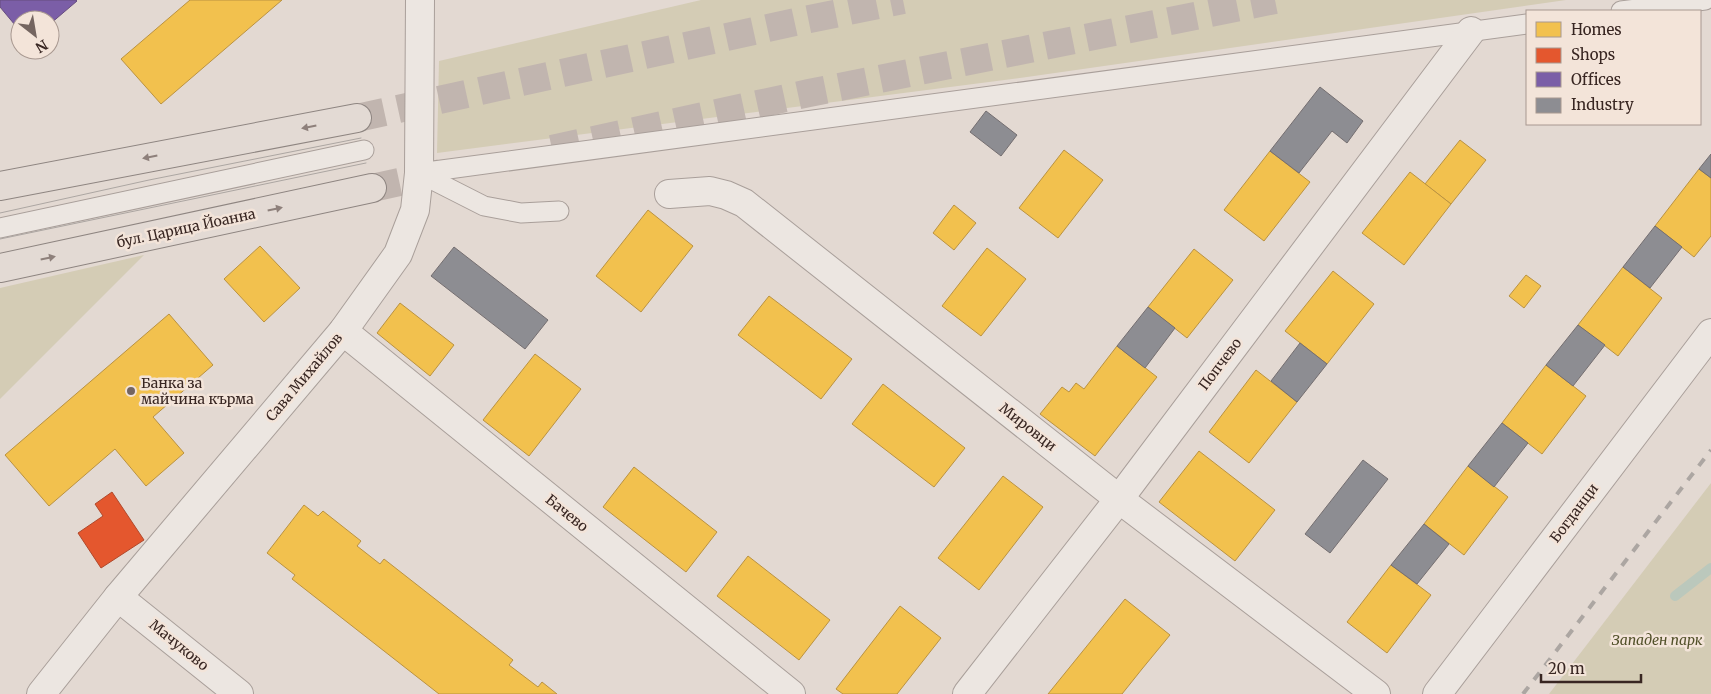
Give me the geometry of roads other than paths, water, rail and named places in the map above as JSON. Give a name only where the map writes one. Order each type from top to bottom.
[{"type":"main road","points":[[0,186],[357,118]]},
{"type":"main road","name":"бул. Царица Йоанна","points":[[0,268],[372,188]]},
{"type":"street","name":"Сава Михайлов","points":[[41,694],[118,597],[343,331],[398,254],[415,210],[419,173],[420,0]]},
{"type":"street","name":"Попчево","points":[[967,694],[1119,499],[1472,31]]},
{"type":"street","name":"Мировци","points":[[669,194],[710,191],[726,194],[744,203],[1119,499],[1376,694]]},
{"type":"street","name":"Бачево","points":[[343,331],[791,694]]},
{"type":"street","name":"Богданци","points":[[1438,694],[1711,332]]},
{"type":"street","name":"Мачуково","points":[[118,597],[239,694]]},
{"type":"lane","points":[[1629,10],[1705,0]]},
{"type":"lane","points":[[419,173],[1526,24]]},
{"type":"lane","points":[[0,228],[364,150]]},
{"type":"lane","points":[[419,173],[484,206],[520,213],[559,211]]},
{"type":"waterway","points":[[1675,596],[1711,568]]},
{"type":"tunnel","points":[[357,118],[903,0]]},
{"type":"tunnel","points":[[552,149],[809,93],[1275,0]]},
{"type":"tunnel","points":[[372,188],[441,173]]},
{"type":"tram line","points":[[0,213],[149,180],[361,138]]},
{"type":"tram line","points":[[0,239],[366,163]]},
{"type":"railway","points":[[1523,694],[1711,450]]},
{"type":"place","name":"Банка за майчина кърма","points":[[131,391]]},
{"type":"park label","name":"Западен парк","points":[[1657,640]]}]
